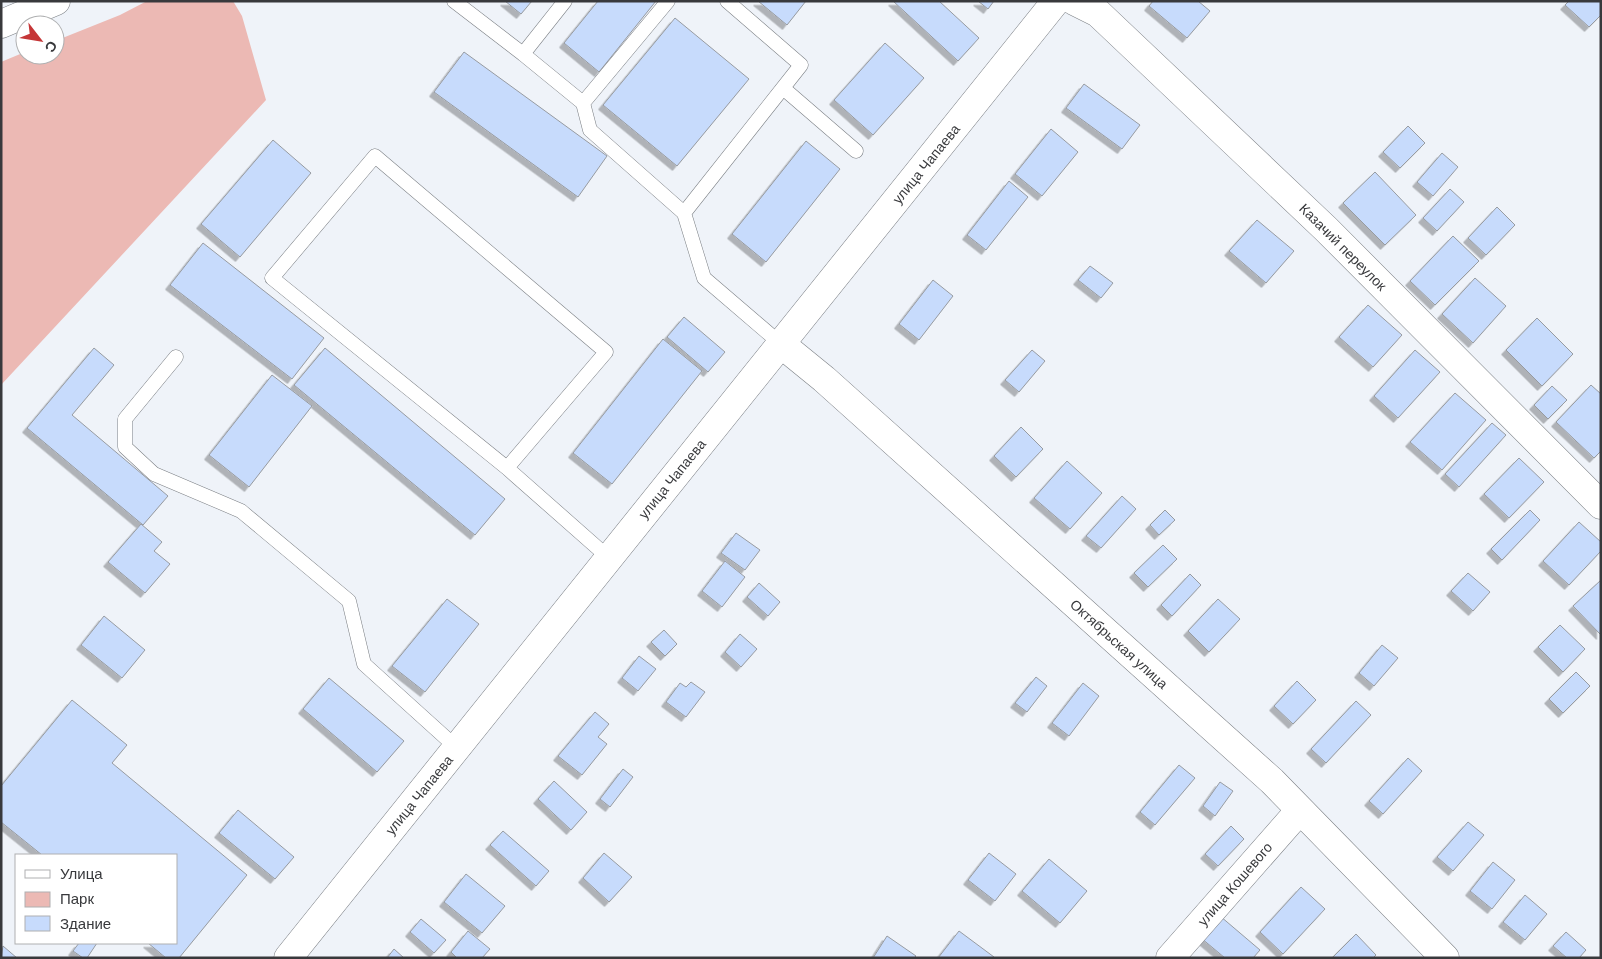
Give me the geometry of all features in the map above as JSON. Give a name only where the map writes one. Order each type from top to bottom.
[{"type":"street","points":[[1,24],[56,1]]},
{"type":"street","name":"улица Чапаева","points":[[288,958],[1056,1]]},
{"type":"street","name":"Казачий переулок","points":[[1074,1],[1098,13],[1326,229],[1601,505]]},
{"type":"street","name":"Октябрьская улица","points":[[781,344],[824,379],[1272,781],[1445,958]]},
{"type":"street","name":"улица Кошевого","points":[[1170,958],[1300,810]]},
{"type":"lane","points":[[454,1],[583,103],[590,130],[684,213],[704,278],[781,344]]},
{"type":"lane","points":[[523,54],[565,1]]},
{"type":"lane","points":[[583,103],[668,1]]},
{"type":"lane","points":[[684,213],[801,65],[727,1]]},
{"type":"lane","points":[[783,88],[856,151]]},
{"type":"lane","points":[[508,468],[606,352],[375,156],[272,278],[508,468],[609,558]]},
{"type":"lane","points":[[176,357],[125,419],[125,447],[154,474],[241,511],[349,601],[364,664],[457,748]]},
{"type":"green space","points":[[147,1],[233,1],[242,16],[266,100],[1,385],[1,62],[15,56],[15,65],[65,65],[65,37],[120,15]]},
{"type":"building","points":[[505,1],[532,1],[521,14]]},
{"type":"building","points":[[598,1],[656,1],[599,72],[564,43]]},
{"type":"building","points":[[758,1],[806,1],[787,25]]},
{"type":"building","points":[[893,1],[939,1],[979,38],[958,61]]},
{"type":"building","points":[[978,1],[994,1],[988,9]]},
{"type":"building","points":[[1153,1],[1198,1],[1210,11],[1187,38],[1149,6]]},
{"type":"building","points":[[1569,1],[1601,1],[1601,15],[1589,27],[1565,5]]},
{"type":"building","points":[[675,18],[749,79],[677,166],[603,105]]},
{"type":"building","points":[[885,43],[924,78],[873,135],[834,100]]},
{"type":"building","points":[[464,52],[607,156],[578,197],[434,92]]},
{"type":"building","points":[[1084,84],[1140,125],[1122,149],[1066,108]]},
{"type":"building","points":[[1408,126],[1425,143],[1400,168],[1383,152]]},
{"type":"building","points":[[1051,129],[1078,152],[1042,196],[1015,174]]},
{"type":"building","points":[[273,140],[311,173],[240,257],[201,224]]},
{"type":"building","points":[[806,141],[840,169],[766,262],[732,234]]},
{"type":"building","points":[[1442,153],[1458,167],[1433,196],[1417,182]]},
{"type":"building","points":[[1375,172],[1416,215],[1385,245],[1343,203]]},
{"type":"building","points":[[1009,181],[1028,197],[986,250],[967,235]]},
{"type":"building","points":[[1450,189],[1464,202],[1437,231],[1423,218]]},
{"type":"building","points":[[1497,207],[1515,225],[1486,255],[1468,238]]},
{"type":"building","points":[[1257,220],[1294,251],[1266,283],[1229,251]]},
{"type":"building","points":[[1453,236],[1479,261],[1435,305],[1410,281]]},
{"type":"building","points":[[203,243],[324,338],[292,379],[170,285]]},
{"type":"building","points":[[1090,266],[1113,283],[1101,298],[1078,280]]},
{"type":"building","points":[[1475,278],[1506,306],[1473,343],[1442,314]]},
{"type":"building","points":[[933,280],[953,296],[919,340],[899,324]]},
{"type":"building","points":[[1368,305],[1402,335],[1373,367],[1339,337]]},
{"type":"building","points":[[684,317],[725,352],[708,372],[667,337]]},
{"type":"building","points":[[1537,318],[1573,354],[1542,386],[1506,350]]},
{"type":"building","points":[[663,339],[702,371],[612,484],[573,453]]},
{"type":"building","points":[[94,348],[114,365],[72,415],[168,496],[143,525],[27,428]]},
{"type":"building","points":[[325,348],[505,499],[475,535],[294,385]]},
{"type":"building","points":[[1032,350],[1045,361],[1019,392],[1005,380]]},
{"type":"building","points":[[1415,350],[1440,372],[1398,418],[1374,396]]},
{"type":"building","points":[[272,375],[312,406],[249,487],[209,455]]},
{"type":"building","points":[[1591,385],[1601,394],[1601,451],[1594,458],[1556,422]]},
{"type":"building","points":[[1552,386],[1567,400],[1548,419],[1534,405]]},
{"type":"building","points":[[1455,393],[1486,420],[1442,470],[1410,442]]},
{"type":"building","points":[[1492,423],[1506,435],[1459,487],[1445,474]]},
{"type":"building","points":[[1021,427],[1043,449],[1016,477],[994,456]]},
{"type":"building","points":[[1519,458],[1544,482],[1509,518],[1484,494]]},
{"type":"building","points":[[1067,461],[1102,493],[1070,529],[1034,498]]},
{"type":"building","points":[[1122,496],[1136,509],[1101,548],[1086,536]]},
{"type":"building","points":[[1165,510],[1175,520],[1159,535],[1150,525]]},
{"type":"building","points":[[1530,510],[1540,520],[1502,560],[1491,549]]},
{"type":"building","points":[[1579,522],[1601,542],[1601,551],[1569,585],[1543,561]]},
{"type":"building","points":[[141,524],[162,542],[154,551],[170,564],[145,593],[108,562]]},
{"type":"building","points":[[736,533],[760,550],[745,570],[721,553]]},
{"type":"building","points":[[1163,545],[1177,559],[1148,587],[1134,573]]},
{"type":"building","points":[[725,561],[745,577],[722,607],[702,591]]},
{"type":"building","points":[[1468,573],[1490,592],[1473,611],[1451,591]]},
{"type":"building","points":[[1190,574],[1201,585],[1172,616],[1161,605]]},
{"type":"building","points":[[1601,580],[1601,635],[1573,606]]},
{"type":"building","points":[[759,583],[780,602],[768,616],[747,597]]},
{"type":"building","points":[[447,599],[479,624],[425,692],[392,666]]},
{"type":"building","points":[[1218,599],[1240,619],[1209,652],[1188,631]]},
{"type":"building","points":[[104,616],[145,650],[122,678],[81,645]]},
{"type":"building","points":[[1560,625],[1585,649],[1563,672],[1538,647]]},
{"type":"building","points":[[664,630],[677,644],[665,656],[651,642]]},
{"type":"building","points":[[740,634],[757,649],[741,667],[725,652]]},
{"type":"building","points":[[1382,645],[1398,658],[1374,686],[1359,673]]},
{"type":"building","points":[[639,656],[656,669],[638,691],[622,678]]},
{"type":"building","points":[[1576,672],[1590,686],[1563,713],[1549,699]]},
{"type":"building","points":[[1036,677],[1047,686],[1027,712],[1015,703]]},
{"type":"building","points":[[329,678],[404,741],[377,772],[303,709]]},
{"type":"building","points":[[1297,681],[1316,700],[1293,724],[1274,706]]},
{"type":"building","points":[[691,682],[705,692],[686,717],[666,702],[680,683],[686,687]]},
{"type":"building","points":[[1083,683],[1099,696],[1069,736],[1052,723]]},
{"type":"building","points":[[72,700],[127,745],[112,763],[247,875],[179,958],[166,958],[149,944],[178,944],[178,854],[41,854],[1,822],[1,786]]},
{"type":"building","points":[[1356,701],[1371,715],[1326,763],[1311,749]]},
{"type":"building","points":[[595,712],[609,724],[598,737],[607,744],[582,775],[558,756]]},
{"type":"building","points":[[1408,758],[1422,771],[1383,814],[1369,801]]},
{"type":"building","points":[[1179,765],[1195,778],[1155,825],[1140,812]]},
{"type":"building","points":[[623,769],[633,777],[610,807],[600,799]]},
{"type":"building","points":[[554,781],[587,812],[571,830],[538,799]]},
{"type":"building","points":[[1220,782],[1233,791],[1215,816],[1203,806]]},
{"type":"building","points":[[238,810],[294,857],[275,879],[219,833]]},
{"type":"building","points":[[1468,822],[1484,835],[1453,871],[1437,857]]},
{"type":"building","points":[[1231,826],[1244,839],[1218,866],[1205,854]]},
{"type":"building","points":[[503,831],[549,871],[536,886],[490,845]]},
{"type":"building","points":[[604,853],[632,877],[609,902],[583,878]]},
{"type":"building","points":[[989,853],[1016,874],[995,901],[968,880]]},
{"type":"building","points":[[1049,859],[1087,891],[1060,923],[1022,891]]},
{"type":"building","points":[[1493,862],[1515,880],[1492,909],[1470,891]]},
{"type":"building","points":[[466,874],[505,906],[482,933],[444,902]]},
{"type":"building","points":[[1301,887],[1325,909],[1283,954],[1260,932]]},
{"type":"building","points":[[1525,895],[1547,914],[1525,940],[1503,922]]},
{"type":"building","points":[[1220,916],[1260,950],[1253,958],[1225,958],[1201,938]]},
{"type":"building","points":[[421,919],[446,940],[434,953],[410,932]]},
{"type":"building","points":[[468,931],[490,949],[482,958],[457,958],[451,952]]},
{"type":"building","points":[[959,931],[994,957],[994,958],[938,958]]},
{"type":"building","points":[[1566,932],[1586,950],[1579,958],[1567,958],[1553,946]]},
{"type":"building","points":[[1356,934],[1376,955],[1373,958],[1332,958]]},
{"type":"building","points":[[887,936],[916,956],[914,958],[873,958]]},
{"type":"building","points":[[78,944],[96,944],[87,958],[83,958],[73,951]]},
{"type":"building","points":[[3,946],[17,958],[1,958]]},
{"type":"building","points":[[394,949],[404,958],[387,958]]}]
